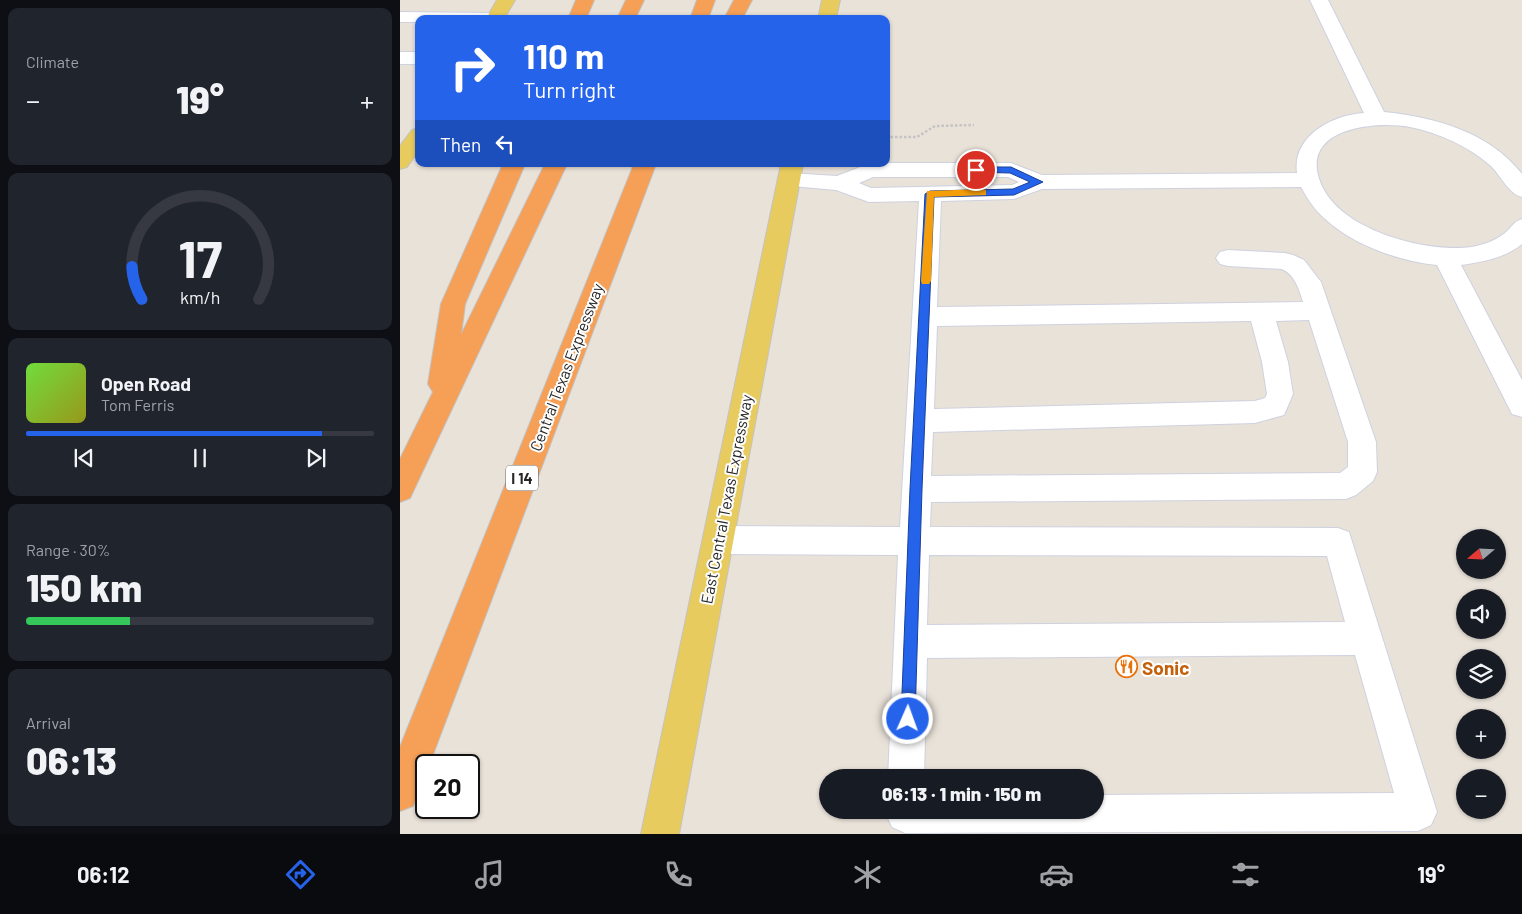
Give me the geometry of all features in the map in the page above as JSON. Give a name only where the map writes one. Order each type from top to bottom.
[{"type":"highway","points":[[579,15],[585,0]]},
{"type":"highway","points":[[628,15],[635,0]]},
{"type":"highway","points":[[700,15],[706,0]]},
{"type":"highway","points":[[735,15],[743,0]]},
{"type":"highway","points":[[438,410],[453,304],[513,167]]},
{"type":"highway","points":[[400,489],[555,167]]},
{"type":"highway","name":"Central Texas Expressway","points":[[400,793],[644,167]]},
{"type":"main road","points":[[497,15],[506,0]]},
{"type":"main road","points":[[828,15],[831,0]]},
{"type":"main road","points":[[400,162],[415,140]]},
{"type":"main road","name":"East Central Texas Expressway","points":[[660,834],[790,172]]},
{"type":"lane","points":[[1319,0],[1377,119]]},
{"type":"lane","points":[[400,17],[415,17]]},
{"type":"lane","points":[[400,58],[415,58]]},
{"type":"lane","points":[[1522,190],[1512,173],[1491,154],[1465,139],[1436,128],[1406,121],[1377,119],[1342,125],[1328,130],[1313,144],[1306,160],[1308,180],[1321,201],[1337,217],[1373,239],[1409,251],[1445,257],[1478,255],[1503,246],[1520,232],[1522,227]]},
{"type":"lane","points":[[840,183],[870,170],[1011,170],[1039,182]]},
{"type":"lane","points":[[790,172],[840,183],[868,195],[1014,192],[1039,182],[1308,180]]},
{"type":"lane","points":[[906,769],[916,489],[930,194]]},
{"type":"lane","points":[[1445,257],[1522,406]]},
{"type":"lane","points":[[916,489],[1346,486],[1363,472],[1362,442],[1309,282],[1296,266],[1285,261],[1228,258]]},
{"type":"lane","points":[[924,317],[1318,311]]},
{"type":"lane","points":[[920,421],[1255,412],[1274,407],[1280,394],[1262,312]]},
{"type":"lane","points":[[718,540],[1338,542],[1418,812],[1104,816]]},
{"type":"lane","points":[[911,642],[1367,638]]},
{"type":"path","points":[[890,138],[917,137],[935,126],[974,125]]},
{"type":"slow traffic","points":[[926,281],[930,194],[983,192]]},
{"type":"place","name":"Sonic","points":[[1126,667]]},
{"type":"route","points":[[908,719],[916,489],[930,194],[1014,192],[1039,182],[1011,170],[976,170]]}]
